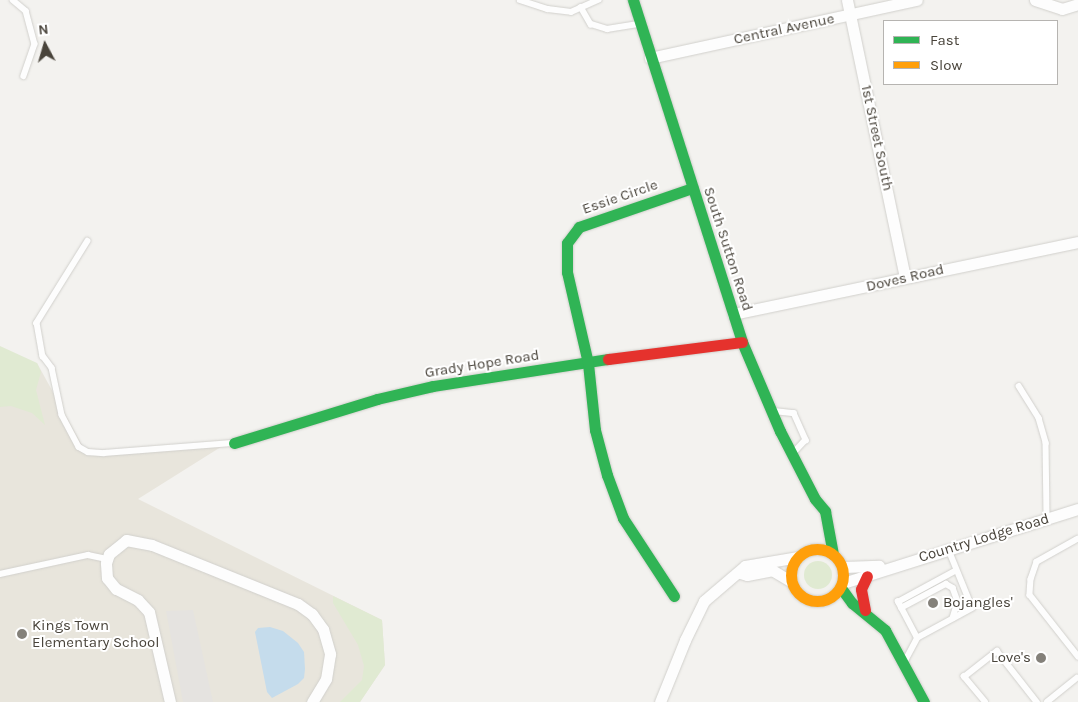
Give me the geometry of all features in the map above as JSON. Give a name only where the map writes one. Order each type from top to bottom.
[{"type":"main road","name":"South Sutton Road","points":[[633,0],[742,342],[792,455],[815,500],[825,511],[833,554]]},
{"type":"main road","name":"Essie Circle","points":[[674,596],[664,585],[628,526],[616,500],[595,430],[588,363],[567,272],[567,243],[579,227],[604,216],[692,188]]},
{"type":"main road","name":"Grady Hope Road","points":[[234,443],[377,399],[433,386],[504,373],[742,342]]},
{"type":"main road","name":"South Sutton Road","points":[[803,554],[817,533],[813,506],[815,500]]},
{"type":"main road","points":[[842,585],[827,600],[818,602],[802,597],[792,582],[791,573],[803,554],[816,549],[833,554],[842,567],[842,585],[852,603],[865,610],[885,630],[886,638]]},
{"type":"main road","points":[[865,610],[861,589],[867,576]]},
{"type":"main road","points":[[827,600],[846,608],[886,638],[924,702]]},
{"type":"street","name":"1st Street South","points":[[847,0],[905,277]]},
{"type":"street","name":"Central Avenue","points":[[650,58],[917,0]]},
{"type":"street","points":[[1035,0],[1062,9],[1078,4]]},
{"type":"street","name":"Doves Road","points":[[732,314],[1078,242]]},
{"type":"street","name":"Country Lodge Road","points":[[842,585],[891,566],[1078,509]]},
{"type":"street","points":[[170,702],[149,612],[138,600],[111,584],[105,569],[106,559],[119,543],[140,541],[306,609],[323,629],[330,654],[324,685],[312,702]]},
{"type":"street","points":[[660,702],[685,640],[704,601],[740,573],[745,566],[803,554]]},
{"type":"street","name":"Country Lodge Road","points":[[842,567],[891,566]]},
{"type":"street","points":[[740,573],[747,575],[772,570],[780,572],[792,582]]},
{"type":"lane","points":[[13,0],[26,11],[36,44],[24,76]]},
{"type":"lane","points":[[520,0],[548,9],[571,12],[598,0]]},
{"type":"lane","points":[[581,7],[591,24],[607,29],[640,24]]},
{"type":"lane","points":[[88,241],[36,323],[43,356],[52,368],[62,416],[79,448],[104,453],[234,443]]},
{"type":"lane","points":[[1019,386],[1039,418],[1046,442],[1047,519]]},
{"type":"lane","points":[[771,410],[794,413],[806,440],[792,455]]},
{"type":"lane","points":[[1077,541],[1037,562],[1031,579],[1030,595],[1078,656]]},
{"type":"lane","points":[[903,665],[917,638],[972,608],[954,571],[948,549]]},
{"type":"lane","points":[[0,574],[88,555],[106,559]]},
{"type":"lane","points":[[917,638],[898,602],[954,571]]},
{"type":"lane","points":[[901,608],[946,584],[953,588],[958,602],[953,618]]},
{"type":"lane","points":[[985,702],[964,677],[997,651],[1037,702]]},
{"type":"lane","points":[[1047,702],[1076,678]]},
{"type":"shaded area","points":[[0,360],[37,363],[88,456],[224,445],[138,499],[382,620],[385,665],[360,702],[0,702]]},
{"type":"shaded area","points":[[193,610],[213,702],[183,702],[166,611]]},
{"type":"green space","points":[[0,346],[37,363],[41,372],[36,390],[45,425],[32,413],[11,406],[0,407]]},
{"type":"green space","points":[[818,561],[828,565],[832,575],[828,585],[818,589],[808,585],[804,575],[808,565]]},
{"type":"green space","points":[[333,596],[382,620],[385,665],[360,702],[340,702],[362,680],[364,666],[358,645],[333,603]]},
{"type":"water","points":[[270,627],[283,631],[298,643],[304,652],[305,669],[304,678],[298,684],[272,698],[267,692],[255,632],[258,628]]},
{"type":"traffic: fast","points":[[633,0],[742,342],[780,431],[815,499],[825,511],[833,554]]},
{"type":"traffic: fast","points":[[674,596],[623,518],[607,475],[595,430],[588,363],[567,272],[567,243],[579,227],[692,188]]},
{"type":"traffic: fast","points":[[234,443],[377,399],[433,386],[608,359]]},
{"type":"traffic: fast","points":[[841,588],[852,603],[885,630],[924,702]]},
{"type":"traffic: slow","points":[[812,549],[822,549],[836,556],[843,570],[843,575],[843,580],[836,594],[822,601],[812,601],[802,597],[795,590],[791,580],[791,570],[795,560],[802,553],[812,549]]},
{"type":"traffic: jam","points":[[608,359],[742,342]]},
{"type":"traffic: jam","points":[[865,610],[861,589],[867,576]]},
{"type":"place","name":"Bojangles'","points":[[933,603]]},
{"type":"place","name":"Kings Town Elementary School","points":[[22,634]]},
{"type":"place","name":"Love's","points":[[1041,658]]}]
